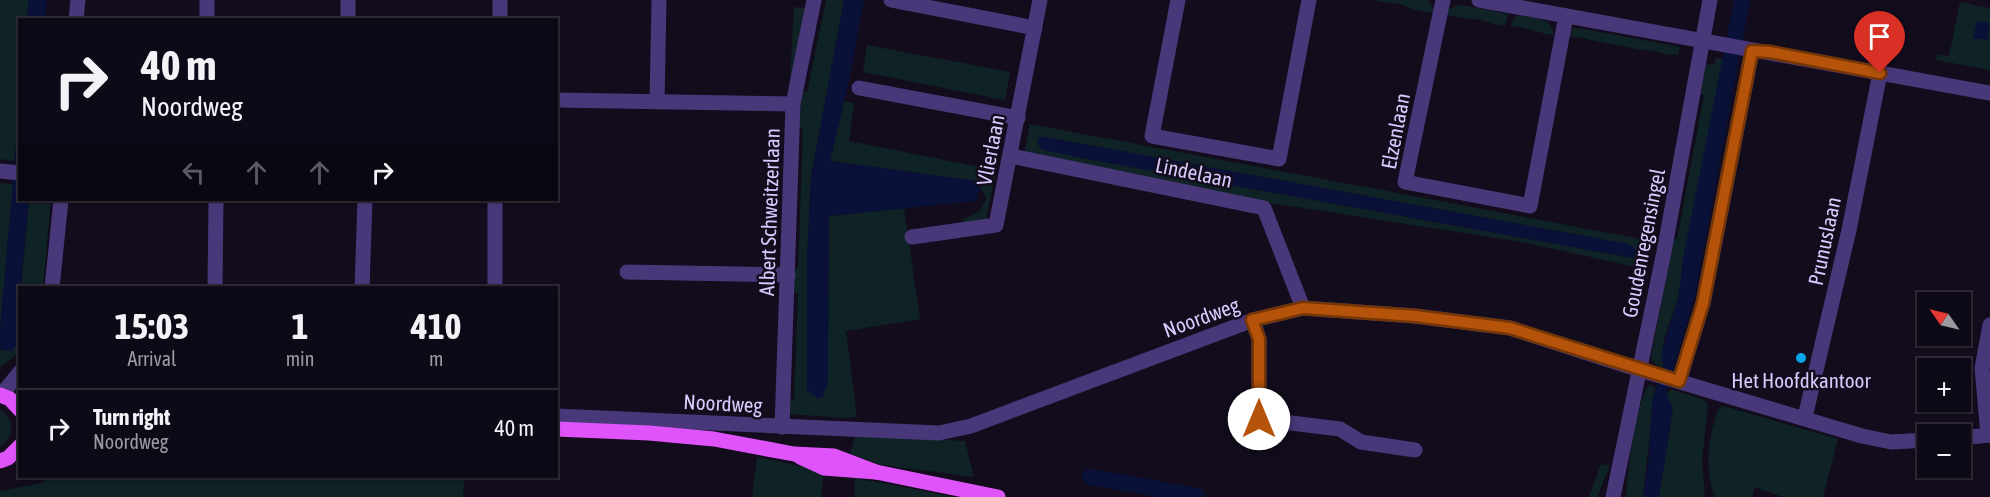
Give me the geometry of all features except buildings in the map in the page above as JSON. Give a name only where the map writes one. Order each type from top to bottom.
[{"type":"main road","points":[[1,395],[18,405]]},
{"type":"main road","name":"Noordweg","points":[[558,429],[690,437],[794,454],[834,456],[876,472],[998,497]]},
{"type":"main road","points":[[0,461],[18,450]]},
{"type":"street","points":[[76,18],[78,0]]},
{"type":"street","points":[[207,0],[207,18]]},
{"type":"street","points":[[348,0],[348,18]]},
{"type":"street","points":[[500,0],[500,18]]},
{"type":"street","points":[[657,102],[659,0]]},
{"type":"street","name":"Albert Schweitzerlaan","points":[[782,426],[792,104],[814,0]]},
{"type":"street","points":[[891,0],[1035,28]]},
{"type":"street","name":"Vlierlaan","points":[[912,237],[996,225],[1040,0]]},
{"type":"street","points":[[1178,0],[1152,136],[1279,159],[1309,0]]},
{"type":"street","name":"Elzenlaan","points":[[1443,0],[1406,182],[1530,206],[1566,16]]},
{"type":"street","points":[[1479,0],[1546,6],[1566,16],[1990,93]]},
{"type":"street","name":"Goudenregensingel","points":[[1613,496],[1640,370],[1710,0]]},
{"type":"street","points":[[1670,378],[1703,303],[1748,50]]},
{"type":"street","name":"Prunuslaan","points":[[1805,417],[1849,230],[1880,73]]},
{"type":"street","points":[[859,88],[1018,118]]},
{"type":"street","points":[[558,100],[792,104]]},
{"type":"street","name":"Lindelaan","points":[[1011,156],[1264,208],[1303,308]]},
{"type":"street","points":[[1,171],[18,173]]},
{"type":"street","points":[[52,286],[61,201]]},
{"type":"street","points":[[215,286],[216,201]]},
{"type":"street","points":[[362,286],[365,201]]},
{"type":"street","points":[[495,201],[495,286]]},
{"type":"street","points":[[627,272],[788,275]]},
{"type":"street","name":"Noordweg","points":[[558,416],[921,433],[956,430],[1252,320],[1303,308],[1415,316],[1510,328],[1640,370],[1891,442],[1917,441]]},
{"type":"street","points":[[1252,320],[1259,339],[1259,419],[1340,429],[1360,442],[1415,450]]},
{"type":"street","points":[[1971,437],[1989,435],[1982,368],[1990,324]]},
{"type":"street","points":[[1,395],[18,374]]},
{"type":"green space","points":[[0,0],[29,0],[27,18],[18,18],[18,130],[14,161],[0,159]]},
{"type":"green space","points":[[826,0],[844,0],[811,177],[807,259],[807,390],[827,345],[829,216],[904,208],[920,319],[846,331],[857,417],[843,418],[790,414],[790,400],[794,399],[798,293],[793,293],[794,269],[798,269],[803,129],[799,128],[802,92],[807,92]]},
{"type":"green space","points":[[1374,0],[1429,0],[1435,13],[1400,4]]},
{"type":"green space","points":[[1960,2],[1990,8],[1990,70],[1936,60],[1937,55],[1949,56]]},
{"type":"green space","points":[[1461,5],[1508,14],[1505,25],[1444,14],[1447,9]]},
{"type":"green space","points":[[794,7],[805,8],[792,77],[790,77]]},
{"type":"green space","points":[[1516,15],[1545,21],[1553,29],[1554,35],[1510,26]]},
{"type":"green space","points":[[1579,28],[1680,47],[1678,55],[1670,55],[1564,35],[1570,29]]},
{"type":"green space","points":[[867,45],[1010,72],[1005,100],[863,72]]},
{"type":"green space","points":[[1716,58],[1723,59],[1679,292],[1663,349],[1664,367],[1656,365],[1651,358],[1673,239],[1677,239],[1704,95],[1700,94],[1706,64],[1714,65]]},
{"type":"green space","points":[[844,101],[854,103],[849,141],[983,168],[985,165],[997,167],[986,219],[964,223],[963,219],[980,211],[987,198],[976,181],[830,161]]},
{"type":"green space","points":[[1030,124],[1647,240],[1644,274],[1636,267],[1527,243],[1271,203],[1024,156]],"holes":[[[1045,137],[1628,244],[1636,250],[1634,258],[1082,158]]]},
{"type":"green space","points":[[0,183],[13,184],[0,330]]},
{"type":"green space","points":[[29,201],[51,201],[43,286],[21,286]]},
{"type":"green space","points":[[18,328],[18,353],[0,368],[0,346],[1,350],[17,344]]},
{"type":"green space","points":[[1649,385],[1655,387],[1643,497],[1626,497],[1636,421]]},
{"type":"green space","points":[[1671,389],[1704,400],[1708,404],[1702,462],[1705,497],[1659,497],[1673,408],[1666,394]]},
{"type":"green space","points":[[1724,406],[1838,439],[1823,497],[1783,497],[1755,487],[1752,497],[1715,497],[1709,476],[1710,439],[1716,416],[1720,407]]},
{"type":"green space","points":[[0,409],[11,423],[11,433],[0,447]]},
{"type":"green space","points":[[855,436],[965,441],[974,477],[882,465],[850,454]]},
{"type":"green space","points":[[757,457],[824,471],[821,497],[752,497]]},
{"type":"green space","points":[[1601,464],[1610,466],[1597,497],[1589,497]]},
{"type":"green space","points":[[45,478],[465,478],[463,497],[0,497],[0,491],[43,483]]},
{"type":"green space","points":[[855,478],[955,497],[854,497]]},
{"type":"shaded area","points":[[29,0],[47,0],[45,18],[27,18]]},
{"type":"shaded area","points":[[844,0],[864,0],[849,81],[830,161],[976,181],[980,187],[976,201],[829,216],[828,382],[823,397],[818,399],[807,390],[807,259],[811,177]]},
{"type":"shaded area","points":[[1734,0],[1750,0],[1695,295],[1666,394],[1673,408],[1659,497],[1643,497],[1649,458],[1652,400],[1664,367],[1661,356],[1679,294],[1683,258]]},
{"type":"shaded area","points":[[1977,21],[1990,23],[1987,40],[1973,38]]},
{"type":"shaded area","points":[[18,125],[18,201],[29,201],[20,286],[18,286],[17,344],[12,351],[1,350],[0,330]]},
{"type":"shaded area","points":[[1045,137],[1628,244],[1636,249],[1634,258],[1082,158],[1044,150],[1038,145],[1038,138]]},
{"type":"waterway","points":[[1090,477],[1197,496]]},
{"type":"place","name":"Het Hoofdkantoor","points":[[1801,358]]},
{"type":"route","points":[[1259,419],[1259,339],[1252,320],[1303,308],[1415,316],[1510,328],[1679,381],[1703,303],[1752,51],[1770,52],[1880,73]]}]
